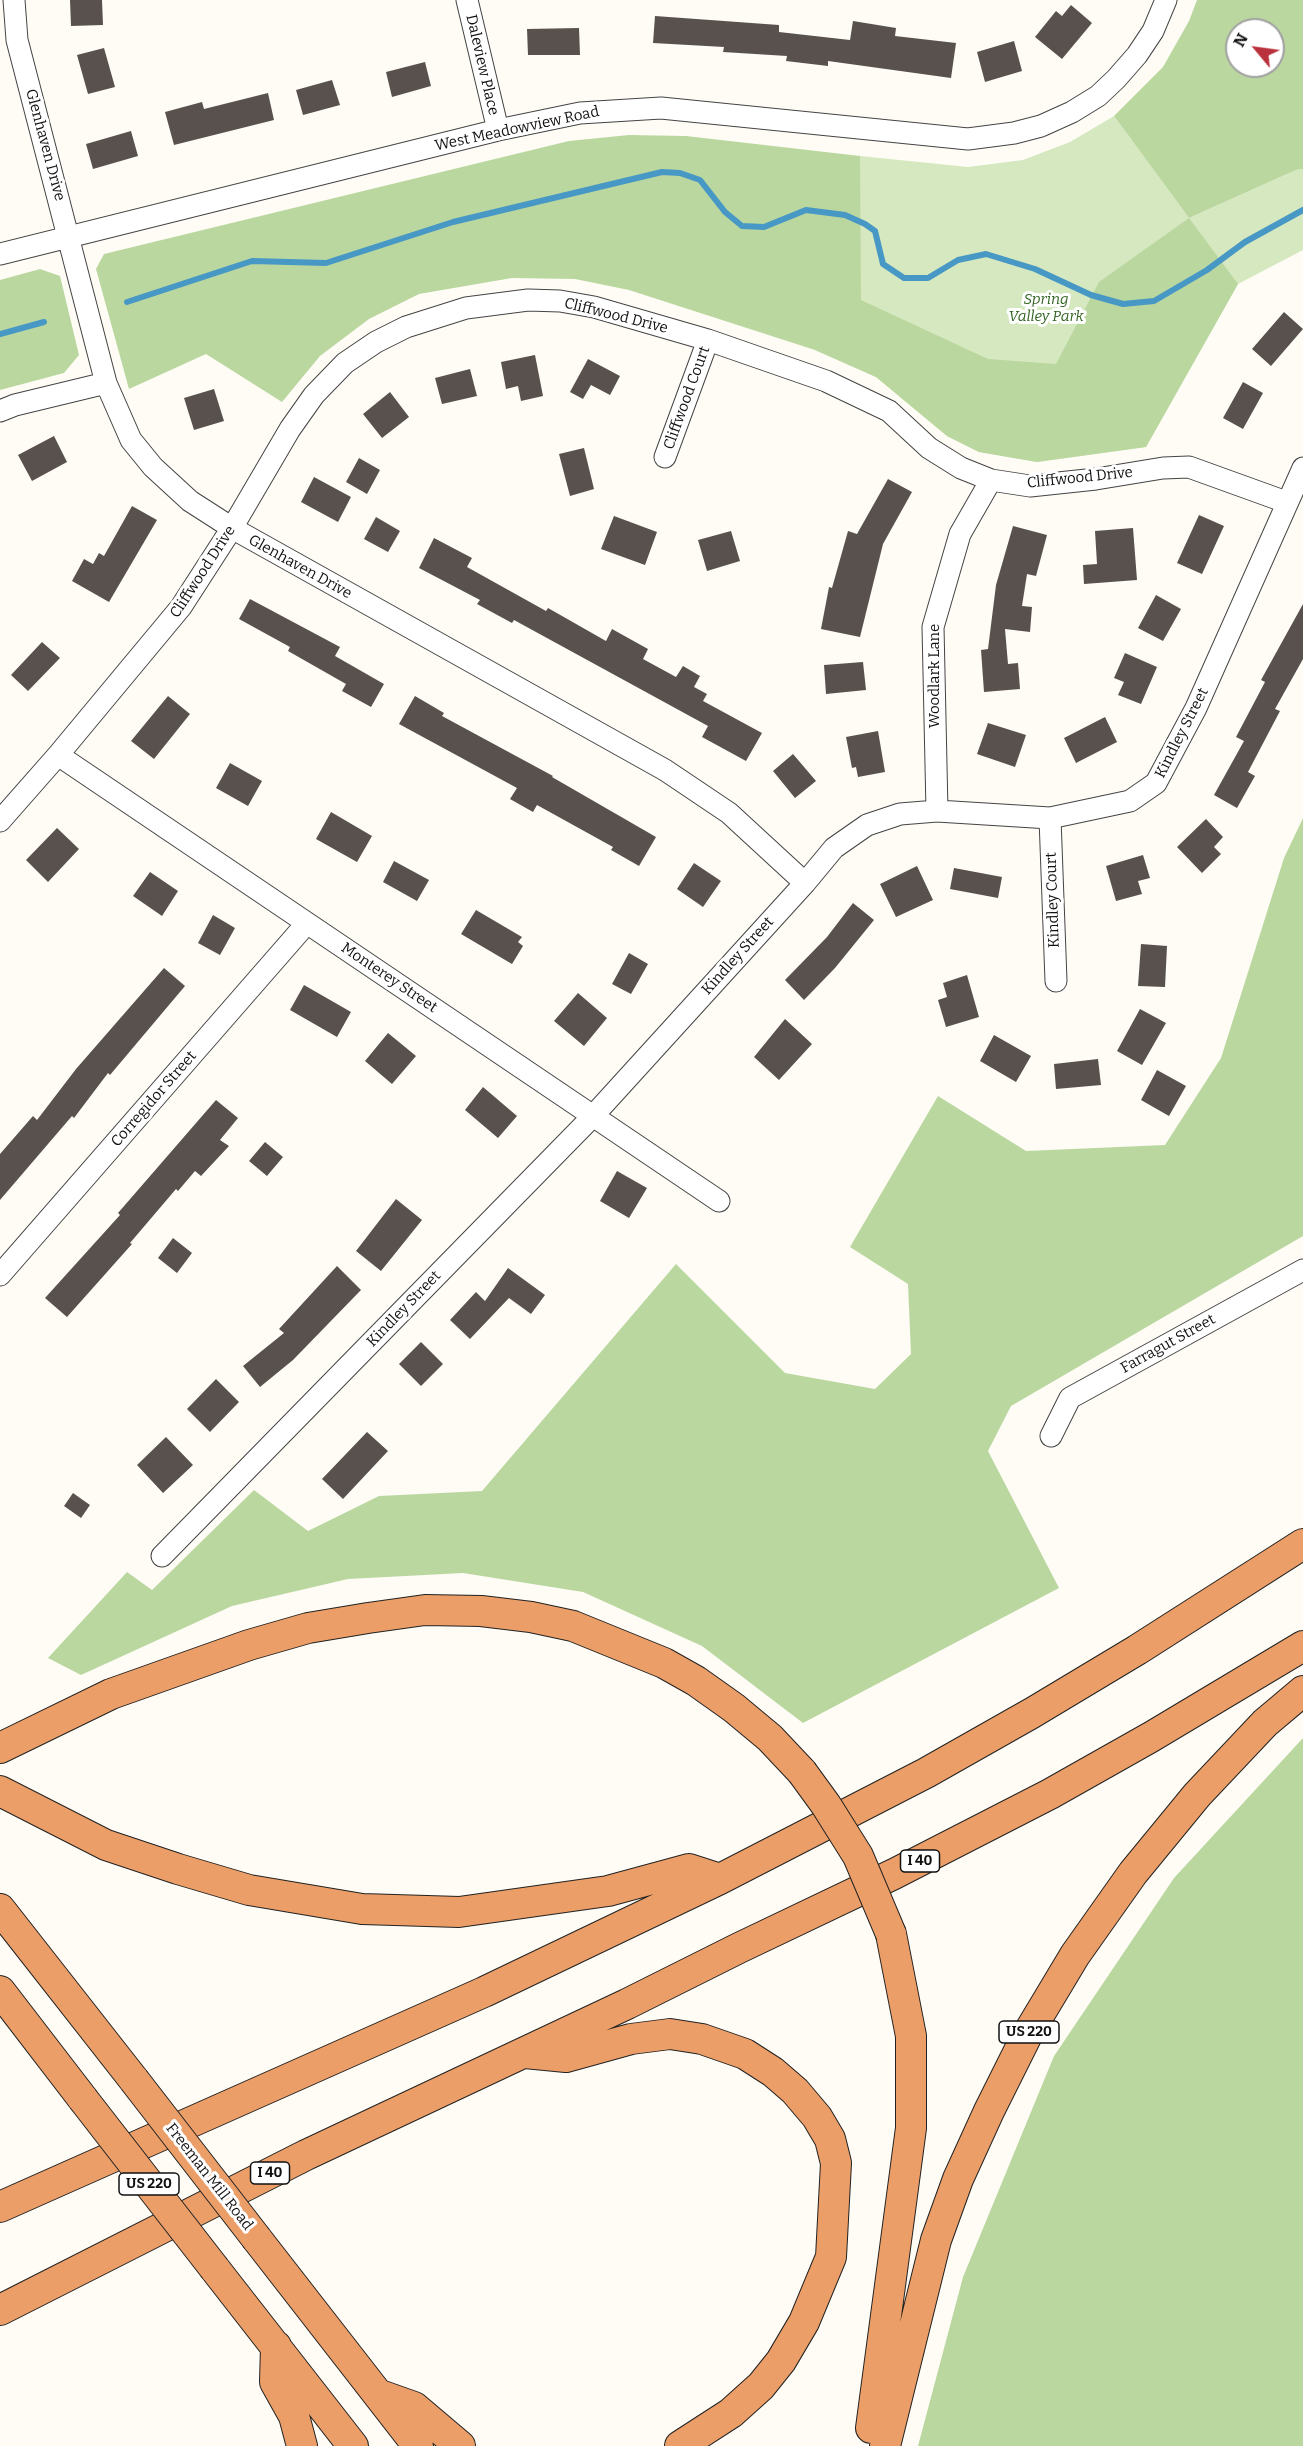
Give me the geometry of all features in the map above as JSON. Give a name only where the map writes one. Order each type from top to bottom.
[{"type":"highway","points":[[0,2207],[484,1992],[720,1879],[926,1773],[1032,1713],[1137,1650],[1303,1544]]},
{"type":"highway","points":[[0,1748],[111,1694],[249,1645],[308,1628],[425,1610],[481,1611],[531,1617],[573,1626],[664,1663],[696,1681],[734,1708],[770,1738],[802,1772],[858,1856],[891,1934],[910,2036],[911,2128],[868,2446]]},
{"type":"highway","name":"I 40","points":[[6,2310],[306,2155],[525,2053],[894,1874],[1050,1794],[1303,1646]]},
{"type":"highway","name":"US 220","points":[[885,2446],[936,2240],[958,2179],[1027,2035],[1075,1955],[1133,1873],[1197,1795],[1265,1723],[1303,1691]]},
{"type":"highway","points":[[2,1793],[106,1845],[178,1869],[249,1890],[362,1909],[459,1912],[608,1891],[689,1869],[720,1879]]},
{"type":"highway","name":"Freeman Mill Road","points":[[0,1909],[418,2446]]},
{"type":"highway","name":"US 220","points":[[5,2002],[353,2446]]},
{"type":"highway","points":[[525,2053],[566,2056],[631,2038],[670,2034],[702,2039],[745,2054],[773,2072],[795,2091],[817,2117],[830,2139],[836,2163],[831,2257],[804,2322],[780,2361],[760,2386],[731,2413],[680,2446]]},
{"type":"highway","points":[[276,2346],[275,2382],[294,2416],[302,2446]]},
{"type":"highway","points":[[378,2395],[414,2407],[460,2446]]},
{"type":"street","name":"Glenhaven Drive","points":[[14,0],[17,40],[106,383],[131,440],[153,467],[190,501],[232,528],[665,770],[729,813],[805,883]]},
{"type":"street","name":"Daleview Place","points":[[467,0],[498,130]]},
{"type":"street","name":"West Meadowview Road","points":[[0,254],[498,130],[580,113],[661,108],[968,138],[1014,134],[1051,122],[1098,96],[1137,55],[1153,31],[1166,0]]},
{"type":"street","name":"Cliffwood Drive","points":[[0,821],[182,607],[290,429],[314,395],[345,363],[376,342],[406,327],[466,308],[528,300],[560,301],[594,307],[708,340],[826,381],[889,411],[929,448],[961,468],[991,480],[1030,486],[1096,479],[1163,468],[1189,467],[1286,502]]},
{"type":"street","name":"Cliffwood Court","points":[[665,457],[708,340]]},
{"type":"street","points":[[0,411],[15,405],[106,383]]},
{"type":"street","name":"Kindley Street","points":[[162,1556],[593,1116],[805,883],[834,848],[867,825],[900,814],[937,811],[1050,818],[1130,801],[1156,783],[1196,708],[1303,468]]},
{"type":"street","name":"Woodlark Lane","points":[[937,811],[933,627],[960,534],[991,480]]},
{"type":"street","name":"Monterey Street","points":[[58,755],[719,1201]]},
{"type":"street","name":"Kindley Court","points":[[1050,818],[1056,981]]},
{"type":"street","name":"Corregidor Street","points":[[0,1275],[307,923]]},
{"type":"street","name":"Farragut Street","points":[[1052,1436],[1071,1398],[1303,1270]]},
{"type":"green space","points":[[1197,0],[1303,0],[1303,169],[1296,170],[1189,218],[1114,116],[1163,67],[1189,21]]},
{"type":"green space","name":"Spring Valley Park","points":[[1114,116],[1189,218],[1296,170],[1303,169],[1303,250],[1238,284],[1146,447],[1037,462],[979,452],[947,436],[876,377],[815,350],[860,156],[968,167],[1023,160],[1070,142]]},
{"type":"green space","points":[[629,135],[686,136],[860,156],[861,300],[988,359],[1056,364],[1099,282],[1189,218],[1238,284],[1146,447],[1037,462],[979,452],[947,436],[876,377],[815,350],[629,290],[575,279],[512,278],[419,294],[369,319],[320,356],[282,402],[206,354],[129,389],[96,269],[104,254],[569,141]]},
{"type":"green space","points":[[40,269],[60,276],[79,355],[64,373],[0,390],[0,280]]},
{"type":"green space","points":[[1303,818],[1303,1236],[1011,1406],[988,1451],[1059,1588],[803,1723],[702,1646],[583,1592],[463,1573],[348,1579],[232,1606],[81,1675],[48,1658],[127,1572],[152,1590],[254,1490],[308,1531],[379,1496],[482,1491],[676,1264],[785,1373],[875,1389],[911,1354],[908,1284],[850,1247],[938,1096],[1026,1151],[1165,1145],[1221,1058],[1284,858]]},
{"type":"green space","points":[[1303,1738],[1303,2446],[918,2446],[963,2277],[1054,2056],[1174,1878]]},
{"type":"building","points":[[70,0],[102,0],[103,25],[71,26]]},
{"type":"building","points":[[1071,5],[1092,23],[1062,59],[1035,37],[1056,11],[1062,16]]},
{"type":"building","points":[[655,16],[779,25],[779,32],[850,40],[853,21],[896,28],[895,36],[956,43],[951,78],[828,61],[828,66],[786,61],[787,56],[723,52],[724,47],[653,43]]},
{"type":"building","points":[[579,28],[580,55],[528,55],[527,29]]},
{"type":"building","points":[[1014,41],[1022,71],[985,82],[977,52]]},
{"type":"building","points":[[104,48],[115,87],[88,94],[77,55]]},
{"type":"building","points":[[425,62],[431,86],[392,97],[386,72]]},
{"type":"building","points":[[332,80],[340,105],[303,115],[296,90]]},
{"type":"building","points":[[268,93],[274,120],[174,145],[165,112],[202,102],[204,109]]},
{"type":"building","points":[[131,131],[138,156],[93,169],[86,144]]},
{"type":"building","points":[[1284,312],[1303,329],[1271,366],[1252,349]]},
{"type":"building","points":[[535,355],[543,396],[521,401],[518,386],[506,389],[501,362]]},
{"type":"building","points":[[588,359],[620,376],[610,395],[591,385],[583,399],[570,392]]},
{"type":"building","points":[[470,369],[477,396],[442,404],[435,378]]},
{"type":"building","points":[[1243,382],[1263,393],[1243,429],[1223,418]]},
{"type":"building","points":[[214,389],[224,421],[194,430],[184,398]]},
{"type":"building","points":[[390,392],[409,417],[382,438],[363,414]]},
{"type":"building","points":[[54,436],[67,462],[32,481],[18,455]]},
{"type":"building","points":[[584,448],[594,489],[570,496],[559,454]]},
{"type":"building","points":[[359,458],[380,470],[367,494],[346,482]]},
{"type":"building","points":[[314,477],[351,497],[338,522],[301,502]]},
{"type":"building","points":[[888,479],[912,492],[883,544],[860,637],[821,629],[829,587],[832,588],[848,531],[857,534]]},
{"type":"building","points":[[132,506],[157,520],[109,602],[72,581],[84,559],[93,564],[99,553],[104,556]]},
{"type":"building","points":[[1199,515],[1224,526],[1202,574],[1177,563]]},
{"type":"building","points":[[614,516],[657,532],[645,565],[601,549]]},
{"type":"building","points":[[376,517],[400,531],[388,552],[364,539]]},
{"type":"building","points":[[1013,526],[1047,535],[1036,576],[1027,574],[1022,606],[1032,607],[1030,632],[1005,629],[1008,664],[1018,663],[1020,689],[984,692],[981,650],[988,649],[996,585]]},
{"type":"building","points":[[1133,528],[1137,580],[1084,584],[1083,565],[1097,564],[1095,531]]},
{"type":"building","points":[[731,531],[740,561],[707,571],[698,540]]},
{"type":"building","points":[[434,538],[472,558],[467,567],[546,611],[548,608],[606,641],[612,629],[648,649],[643,659],[676,677],[683,666],[700,676],[694,687],[707,694],[703,701],[762,733],[746,761],[702,737],[708,726],[514,620],[512,623],[477,604],[480,600],[419,568]]},
{"type":"building","points":[[1156,595],[1181,609],[1163,641],[1138,628]]},
{"type":"building","points":[[250,599],[340,647],[335,656],[384,684],[371,707],[342,691],[346,684],[288,651],[290,647],[239,619]]},
{"type":"building","points":[[1303,604],[1303,659],[1275,709],[1280,711],[1248,772],[1255,776],[1237,808],[1214,795],[1244,741],[1236,737],[1265,682],[1261,680]]},
{"type":"building","points":[[42,642],[60,658],[28,691],[11,675]]},
{"type":"building","points":[[1125,653],[1157,667],[1141,704],[1118,695],[1124,682],[1114,678]]},
{"type":"building","points":[[863,662],[866,690],[826,694],[824,665]]},
{"type":"building","points":[[168,696],[190,714],[154,759],[131,741]]},
{"type":"building","points":[[415,696],[444,713],[442,716],[553,776],[656,837],[639,866],[611,850],[613,847],[537,805],[533,812],[510,799],[517,788],[399,724]]},
{"type":"building","points":[[1105,717],[1117,742],[1076,763],[1064,738]]},
{"type":"building","points":[[988,723],[1026,735],[1015,767],[977,754]]},
{"type":"building","points":[[878,731],[885,772],[858,777],[856,767],[852,768],[846,737]]},
{"type":"building","points":[[793,754],[816,781],[795,798],[773,771]]},
{"type":"building","points":[[230,763],[262,781],[248,806],[216,788]]},
{"type":"building","points":[[331,812],[372,836],[357,862],[316,839]]},
{"type":"building","points":[[1206,819],[1223,837],[1214,847],[1221,854],[1202,873],[1177,847]]},
{"type":"building","points":[[57,828],[79,849],[48,882],[26,860]]},
{"type":"building","points":[[1143,855],[1150,878],[1138,881],[1142,894],[1116,901],[1106,866]]},
{"type":"building","points":[[394,861],[429,880],[417,901],[383,882]]},
{"type":"building","points":[[694,863],[721,881],[703,907],[677,889]]},
{"type":"building","points":[[917,866],[933,900],[896,917],[880,884]]},
{"type":"building","points":[[954,868],[1002,877],[998,898],[950,889]]},
{"type":"building","points":[[150,872],[178,891],[162,916],[133,896]]},
{"type":"building","points":[[853,903],[874,920],[835,968],[804,1000],[785,980],[827,937]]},
{"type":"building","points":[[476,910],[522,937],[518,942],[523,946],[512,964],[461,934]]},
{"type":"building","points":[[213,915],[235,928],[220,955],[198,943]]},
{"type":"building","points":[[1141,944],[1167,946],[1165,987],[1138,986]]},
{"type":"building","points":[[629,953],[648,964],[631,994],[612,984]]},
{"type":"building","points":[[164,968],[185,986],[110,1075],[108,1073],[74,1118],[72,1116],[0,1200],[0,1154],[33,1116],[37,1120],[76,1069]]},
{"type":"building","points":[[967,975],[979,1017],[946,1027],[938,1000],[947,997],[943,983]]},
{"type":"building","points":[[304,985],[351,1012],[337,1037],[290,1010]]},
{"type":"building","points":[[578,993],[607,1018],[584,1046],[554,1021]]},
{"type":"building","points":[[1140,1009],[1166,1023],[1142,1065],[1117,1051]]},
{"type":"building","points":[[785,1019],[812,1044],[779,1080],[754,1057]]},
{"type":"building","points":[[388,1033],[416,1056],[392,1084],[365,1061]]},
{"type":"building","points":[[994,1035],[1031,1056],[1016,1082],[980,1061]]},
{"type":"building","points":[[1098,1059],[1101,1085],[1056,1089],[1054,1064]]},
{"type":"building","points":[[1157,1070],[1186,1086],[1169,1116],[1141,1100]]},
{"type":"building","points":[[483,1087],[517,1116],[498,1138],[465,1110]]},
{"type":"building","points":[[216,1100],[238,1118],[220,1140],[229,1146],[201,1176],[195,1171],[178,1191],[176,1189],[130,1243],[132,1244],[67,1317],[45,1298],[120,1215],[118,1213]]},
{"type":"building","points":[[265,1142],[283,1157],[267,1176],[249,1161]]},
{"type":"building","points":[[617,1171],[647,1188],[629,1218],[600,1201]]},
{"type":"building","points":[[396,1199],[422,1220],[381,1271],[356,1251]]},
{"type":"building","points":[[173,1238],[192,1253],[177,1273],[158,1258]]},
{"type":"building","points":[[337,1266],[361,1290],[293,1360],[260,1387],[243,1366],[284,1333],[279,1329]]},
{"type":"building","points":[[508,1268],[545,1295],[531,1314],[509,1298],[470,1339],[450,1320],[476,1292],[485,1301]]},
{"type":"building","points":[[421,1342],[443,1364],[421,1386],[399,1364]]},
{"type":"building","points":[[216,1379],[239,1402],[210,1432],[187,1409]]},
{"type":"building","points":[[367,1432],[388,1451],[343,1499],[322,1479]]},
{"type":"building","points":[[166,1437],[193,1465],[163,1493],[137,1465]]},
{"type":"building","points":[[73,1493],[90,1505],[81,1518],[64,1506]]},
{"type":"waterway","points":[[127,302],[252,261],[326,263],[453,222],[662,172],[680,173],[700,180],[725,212],[742,226],[764,227],[806,210],[845,215],[875,231],[883,264],[904,278],[928,278],[958,260],[986,254],[1035,269],[1091,295],[1123,304],[1154,301],[1207,270],[1245,242],[1303,210]]},
{"type":"waterway","points":[[0,334],[44,322]]}]
